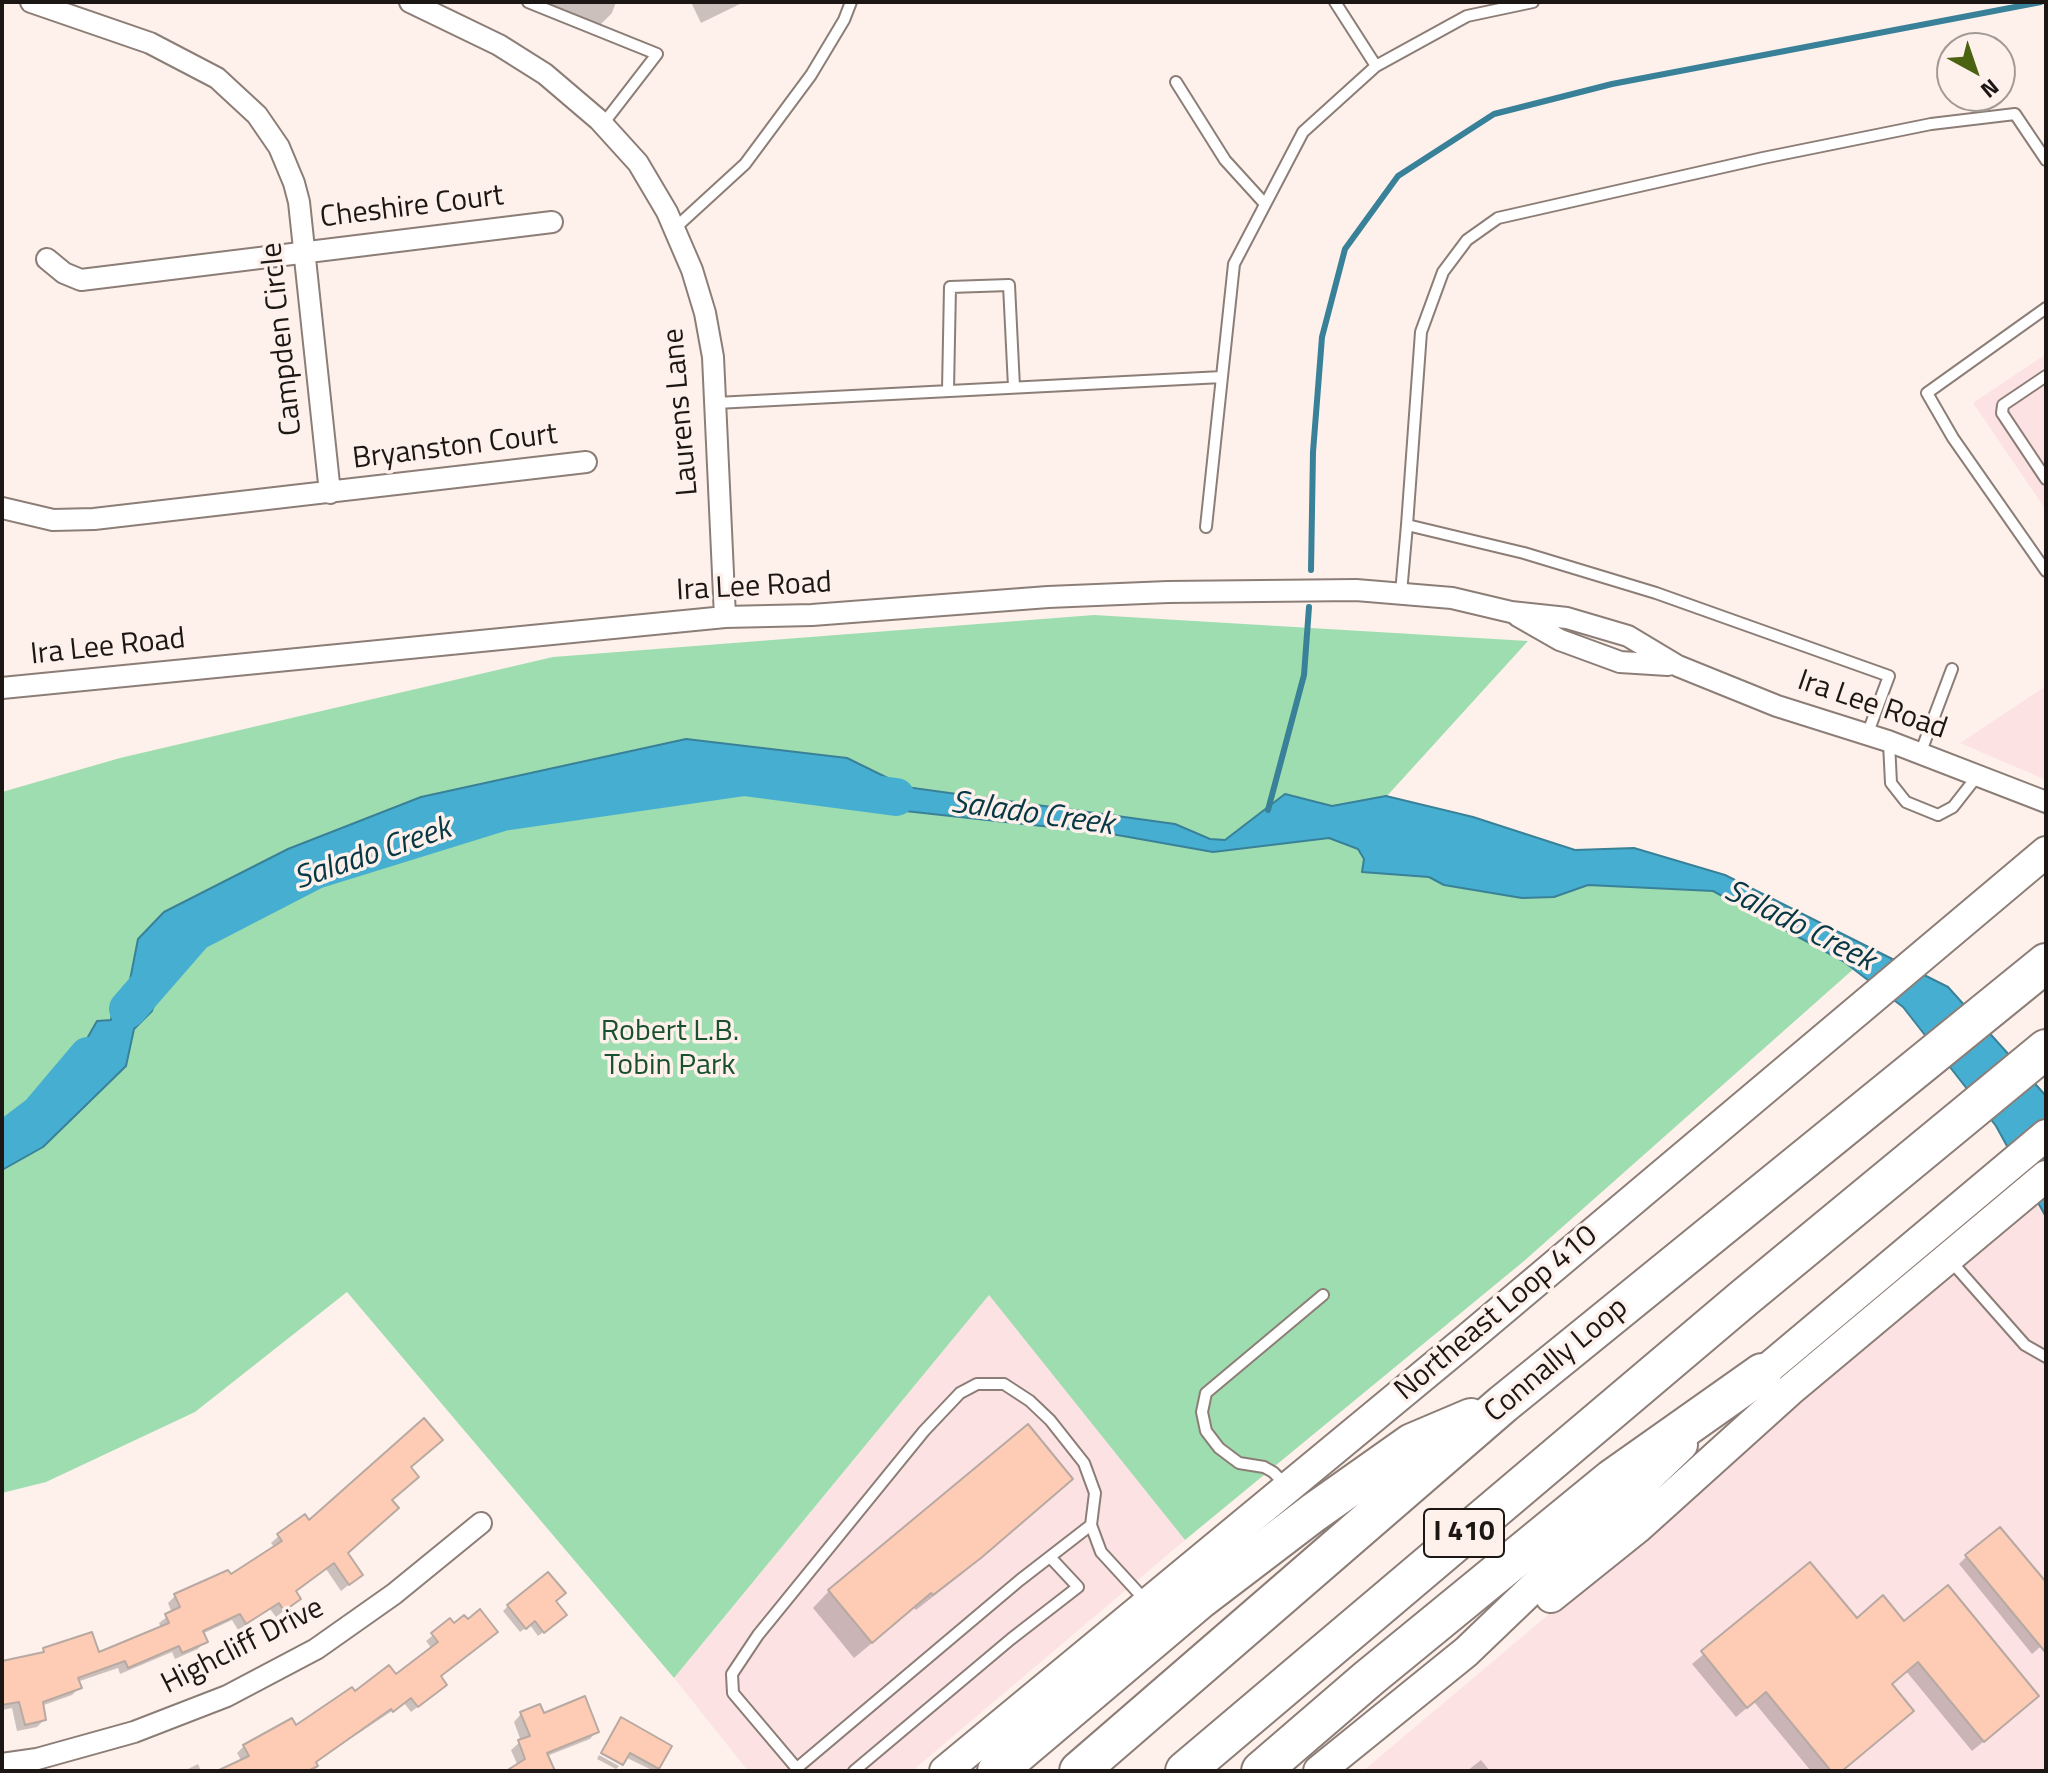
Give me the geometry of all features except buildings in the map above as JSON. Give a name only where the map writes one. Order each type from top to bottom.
[{"type":"highway","name":"Connally Loop","points":[[1079,1771],[1503,1404],[2046,963]]},
{"type":"highway","name":"I 410","points":[[1185,1771],[1744,1298],[2046,1049]]},
{"type":"highway","points":[[1261,1771],[1369,1678],[1612,1479],[1762,1373]]},
{"type":"highway","points":[[997,1771],[1199,1600],[1313,1513],[1412,1443],[1503,1404]]},
{"type":"main road","name":"Northeast Loop 410","points":[[945,1771],[1289,1488],[2046,852]]},
{"type":"main road","points":[[1319,1771],[1466,1652],[1700,1428],[1812,1329],[2046,1135]]},
{"type":"main road","points":[[1416,1692],[1547,1600],[1637,1528],[1789,1391],[2046,1176]]},
{"type":"street","name":"Campden Circle","points":[[31,2],[150,43],[217,78],[257,115],[279,147],[299,202],[330,493]]},
{"type":"street","name":"Laurens Lane","points":[[410,2],[499,45],[545,74],[603,124],[638,163],[674,229],[692,270],[705,313],[713,357],[725,617]]},
{"type":"street","name":"Cheshire Court","points":[[47,259],[64,273],[81,280],[552,222]]},
{"type":"street","name":"Bryanston Court","points":[[330,493],[586,462]]},
{"type":"street","points":[[2,508],[53,520],[94,519],[330,493]]},
{"type":"street","name":"Ira Lee Road","points":[[2,688],[725,617],[812,615],[1032,598],[1168,592],[1356,590],[1452,598],[1511,612],[1567,618],[1628,636],[1678,666],[1777,706],[1867,735],[2046,802]]},
{"type":"street","name":"Highcliff Drive","points":[[2,1764],[37,1759],[134,1732],[227,1696],[316,1649],[394,1594],[481,1523]]},
{"type":"lane","points":[[528,2],[657,54],[603,124]]},
{"type":"lane","points":[[674,229],[745,164],[811,75],[844,20],[851,2]]},
{"type":"lane","points":[[1335,2],[1376,66]]},
{"type":"lane","points":[[1206,527],[1234,264],[1303,132],[1376,66],[1467,16],[1533,2]]},
{"type":"lane","points":[[1176,82],[1225,160],[1265,204]]},
{"type":"lane","points":[[1401,593],[1421,332],[1443,272],[1467,240],[1498,218],[1931,124],[2015,114],[2046,160]]},
{"type":"lane","points":[[948,390],[950,287],[1009,285],[1014,387]]},
{"type":"lane","points":[[2046,308],[1927,393],[1953,438],[2046,571]]},
{"type":"lane","points":[[2046,376],[2003,405],[2002,413],[2046,479]]},
{"type":"lane","points":[[716,403],[1222,377]]},
{"type":"lane","points":[[1407,525],[1524,553],[1642,589],[1889,676],[1867,735]]},
{"type":"lane","points":[[1920,754],[1952,669]]},
{"type":"lane","points":[[1889,743],[1891,783],[1906,802],[1938,815],[1953,807],[1978,775]]},
{"type":"lane","points":[[1947,1257],[2025,1345],[2046,1357]]},
{"type":"lane","points":[[1289,1488],[1273,1472],[1264,1467],[1239,1463],[1219,1448],[1206,1431],[1202,1412],[1206,1393],[1323,1295]]},
{"type":"lane","points":[[1091,1525],[798,1770],[733,1693],[732,1674],[758,1635],[924,1431],[960,1393],[977,1384],[1004,1384],[1030,1401],[1050,1420],[1084,1463],[1095,1493],[1091,1525],[1101,1552],[1148,1604]]},
{"type":"lane","points":[[854,1771],[1078,1587],[1050,1557]]},
{"type":"shaded area","points":[[2046,354],[2046,510],[1973,403]]},
{"type":"shaded area","points":[[2046,686],[2046,780],[1960,743]]},
{"type":"shaded area","points":[[2046,1198],[2046,1771],[1363,1771],[1754,1441]]},
{"type":"shaded area","points":[[989,1295],[1185,1540],[912,1771],[748,1771],[674,1678]]},
{"type":"green space","name":"Robert L.B. Tobin Park","points":[[1094,615],[1528,641],[1386,797],[1473,817],[1575,850],[1634,848],[1725,875],[1875,950],[1524,1261],[1185,1540],[989,1295],[674,1678],[347,1292],[195,1412],[46,1482],[2,1493],[2,792],[120,758],[553,657]]},
{"type":"water","points":[[686,739],[847,758],[906,787],[1175,824],[1210,839],[1225,840],[1285,794],[1332,806],[1386,796],[1473,817],[1575,850],[1634,848],[1725,875],[1948,987],[2046,1096],[2046,1217],[1996,1126],[1903,1007],[1843,961],[1713,891],[1588,885],[1554,897],[1522,898],[1444,885],[1429,877],[1362,872],[1364,859],[1358,849],[1329,838],[1213,852],[1106,833],[905,811],[801,775],[768,770],[661,774],[573,792],[516,820],[381,842],[334,859],[185,928],[161,954],[160,989],[152,1011],[134,1029],[126,1066],[43,1147],[2,1170],[2,1132],[46,1111],[97,1021],[111,1020],[113,1001],[129,985],[138,939],[164,912],[288,849],[421,797]]},
{"type":"waterway","points":[[1311,570],[1313,452],[1322,337],[1345,249],[1398,176],[1494,114],[1612,84],[2041,2]]},
{"type":"waterway","points":[[1268,810],[1304,675],[1309,607]]},
{"type":"waterway","name":"Salado Creek","points":[[128,1009],[195,932],[315,870],[502,812],[744,777],[896,797]]},
{"type":"waterway","name":"Salado Creek","points":[[2,1142],[39,1114],[88,1056]]}]
